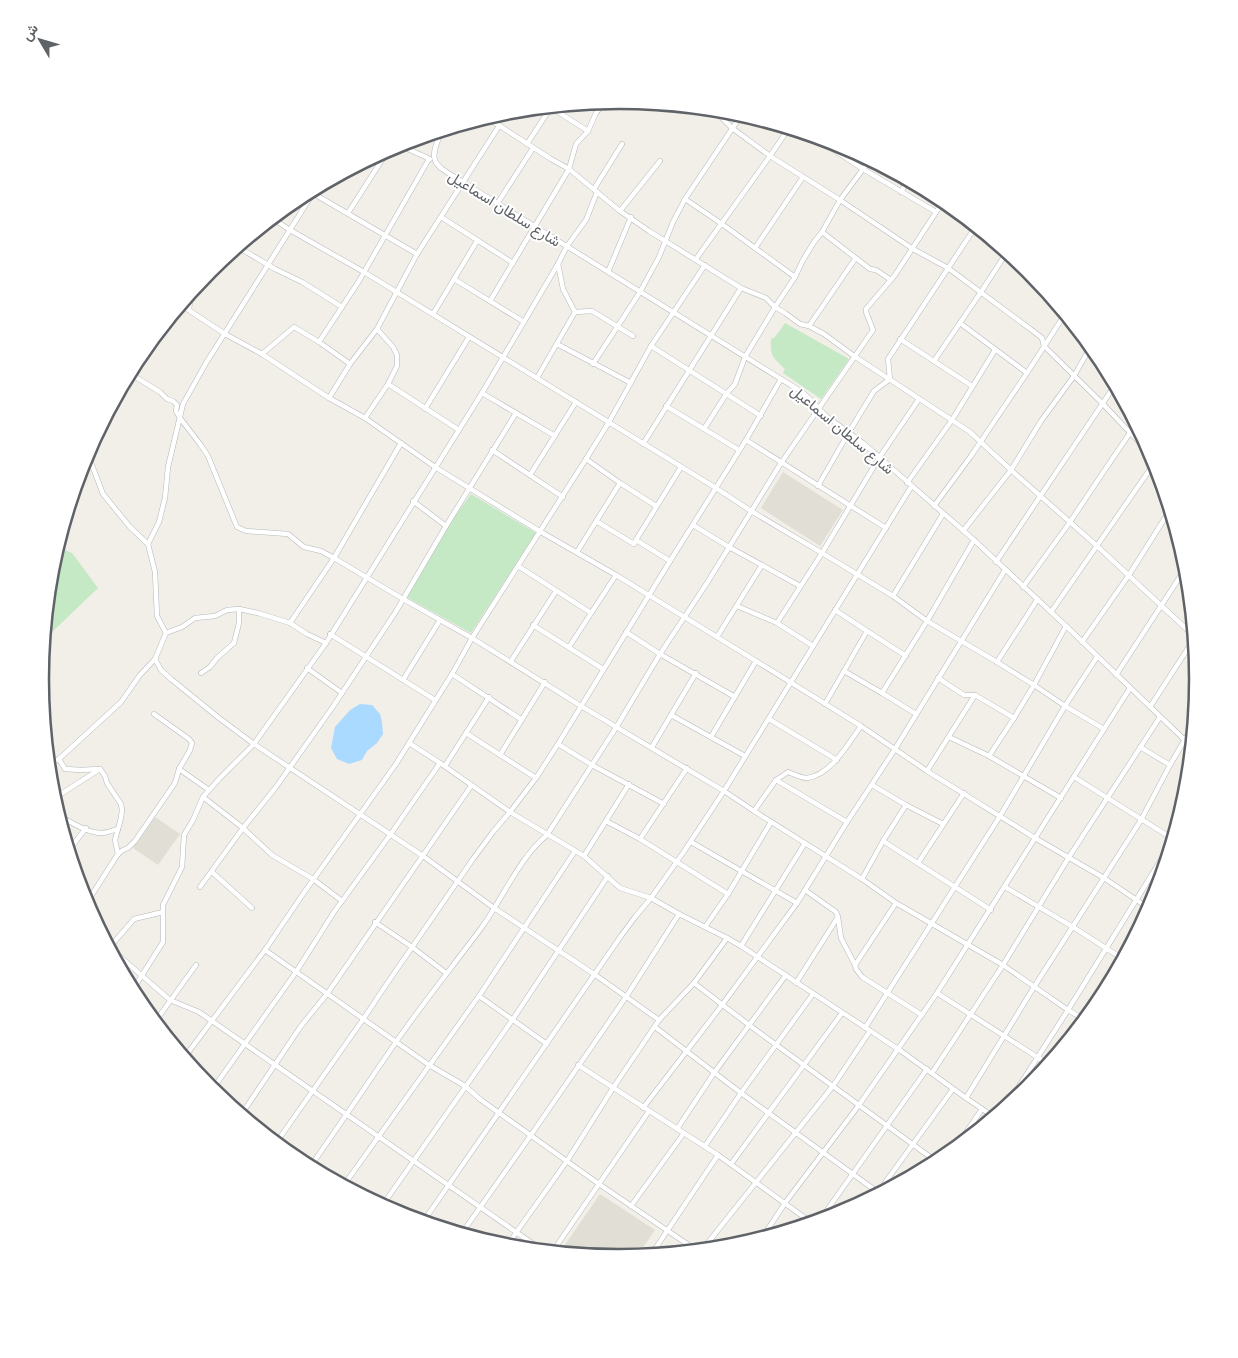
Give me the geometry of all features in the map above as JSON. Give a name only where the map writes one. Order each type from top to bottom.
[{"type":"street","points":[[490,301],[569,169],[576,144],[588,130],[599,110]]},
{"type":"street","points":[[559,112],[588,130]]},
{"type":"street","points":[[528,144],[546,114]]},
{"type":"street","points":[[723,119],[732,128],[770,156],[913,249],[948,268],[1042,338],[1044,346],[1136,440]]},
{"type":"street","points":[[594,364],[640,292],[659,257],[685,199],[737,121]]},
{"type":"street","points":[[495,123],[569,169],[620,211],[741,288],[766,298],[775,307],[800,324],[809,326],[824,334],[854,356],[970,432],[1097,546],[1187,631]]},
{"type":"street","points":[[329,398],[350,364],[377,329],[417,254],[499,126]]},
{"type":"street","points":[[696,259],[785,134]]},
{"type":"street","name":"شارع سلطان اسماعيل","points":[[439,138],[431,159],[438,166],[808,397],[830,420],[848,432],[974,540],[1184,739]]},
{"type":"street","points":[[137,984],[163,942],[163,905],[182,867],[184,835],[203,797],[254,744],[326,643],[482,393],[567,246],[586,220],[596,191],[622,144]]},
{"type":"street","points":[[498,204],[533,148]]},
{"type":"street","points":[[319,342],[364,272],[431,159],[409,149]]},
{"type":"street","points":[[845,156],[863,169],[936,212]]},
{"type":"street","points":[[348,213],[381,161]]},
{"type":"street","points":[[620,211],[660,161]]},
{"type":"street","points":[[704,429],[734,384],[745,357],[795,277],[814,242],[822,232],[840,200],[866,166]]},
{"type":"street","points":[[755,248],[803,177]]},
{"type":"street","points":[[901,192],[905,185]]},
{"type":"street","points":[[317,196],[417,254]]},
{"type":"street","points":[[685,199],[795,277]]},
{"type":"street","points":[[148,544],[163,506],[168,467],[183,404],[206,363],[269,265],[305,203]]},
{"type":"street","points":[[314,1161],[396,1042],[482,926],[508,884],[538,842],[547,835],[781,463],[873,330],[866,309],[891,280],[939,207]]},
{"type":"street","points":[[441,217],[513,263]]},
{"type":"street","points":[[608,272],[631,217]]},
{"type":"street","points":[[278,222],[364,272],[751,511],[822,552],[893,596],[927,621],[1104,729]]},
{"type":"street","points":[[822,232],[855,259],[891,280]]},
{"type":"street","points":[[890,379],[888,359],[972,232]]},
{"type":"street","points":[[433,314],[478,241]]},
{"type":"street","points":[[244,249],[342,307]]},
{"type":"street","points":[[934,361],[1003,257]]},
{"type":"street","points":[[809,326],[855,259]]},
{"type":"street","points":[[558,264],[563,289],[575,312]]},
{"type":"street","points":[[188,1052],[265,950],[409,742],[452,674],[472,638],[609,422],[651,346],[705,265]]},
{"type":"street","points":[[454,279],[524,322]]},
{"type":"street","points":[[643,444],[741,288]]},
{"type":"street","points":[[189,310],[190,303]]},
{"type":"street","points":[[186,308],[225,334],[262,354],[329,398],[365,418],[435,467],[756,661],[861,726],[927,771],[1035,838],[1069,856],[1143,904]]},
{"type":"street","points":[[575,312],[592,311],[633,336]]},
{"type":"street","points":[[538,378],[575,312]]},
{"type":"street","points":[[934,506],[971,456],[1061,320]]},
{"type":"street","points":[[960,323],[1027,373]]},
{"type":"street","points":[[262,354],[294,327],[350,364]]},
{"type":"street","points":[[365,418],[388,384],[397,366],[397,355],[393,347],[377,329]]},
{"type":"street","points":[[425,408],[470,337]]},
{"type":"street","points":[[900,340],[972,386]]},
{"type":"street","points":[[557,344],[631,383]]},
{"type":"street","points":[[651,346],[761,416]]},
{"type":"street","points":[[427,1216],[594,974],[691,842],[770,719],[886,528],[909,485],[995,350]]},
{"type":"street","points":[[963,531],[1011,470],[1041,420],[1074,376],[1087,354]]},
{"type":"street","points":[[136,377],[177,405],[176,412],[208,456],[237,527],[246,531],[288,534],[304,547],[321,551],[334,558],[472,638],[581,706],[724,791],[827,856],[896,903],[1002,965],[1078,1016]]},
{"type":"street","points":[[280,1137],[493,832],[536,778],[761,416],[781,379]]},
{"type":"street","points":[[818,486],[848,432],[874,391],[890,379]]},
{"type":"street","points":[[388,384],[458,430]]},
{"type":"street","points":[[996,562],[1111,391]]},
{"type":"street","points":[[482,393],[555,436]]},
{"type":"street","points":[[777,623],[879,458],[919,399]]},
{"type":"street","points":[[530,475],[576,402]]},
{"type":"street","points":[[666,406],[739,450]]},
{"type":"street","points":[[200,887],[291,767],[342,693],[403,599],[516,413]]},
{"type":"street","points":[[1023,587],[1070,522],[1130,433]]},
{"type":"street","points":[[746,440],[886,528]]},
{"type":"street","points":[[290,623],[334,558],[401,443]]},
{"type":"street","points":[[492,450],[563,497]]},
{"type":"street","points":[[586,459],[620,484],[656,506]]},
{"type":"street","points":[[91,463],[103,494],[130,527],[148,544],[155,572],[157,616],[166,633]]},
{"type":"street","points":[[596,522],[634,544],[681,467]]},
{"type":"street","points":[[1051,612],[1149,470]]},
{"type":"street","points":[[576,552],[620,484]]},
{"type":"street","points":[[413,502],[446,526]]},
{"type":"street","points":[[893,596],[943,514]]},
{"type":"street","points":[[1082,642],[1166,517]]},
{"type":"street","points":[[693,525],[800,586]]},
{"type":"street","points":[[636,540],[670,561]]},
{"type":"street","points":[[882,693],[906,656],[974,540]]},
{"type":"street","points":[[717,637],[762,565]]},
{"type":"street","points":[[518,566],[591,613]]},
{"type":"street","points":[[643,1108],[758,957],[806,890],[1005,570]]},
{"type":"street","points":[[569,647],[616,575]]},
{"type":"street","points":[[1116,675],[1180,577]]},
{"type":"street","points":[[511,661],[556,591]]},
{"type":"street","points":[[997,662],[1038,600]]},
{"type":"street","points":[[737,606],[777,623],[813,646]]},
{"type":"street","points":[[55,761],[121,702],[154,659],[166,633],[182,627],[195,618],[215,616],[227,610],[258,612],[290,623],[326,643]]},
{"type":"street","points":[[201,673],[210,667],[216,658],[234,643],[240,623],[239,610]]},
{"type":"street","points":[[835,610],[906,656]]},
{"type":"street","points":[[403,680],[440,620]]},
{"type":"street","points":[[533,625],[604,669]]},
{"type":"street","points":[[989,756],[1034,685],[1066,626]]},
{"type":"street","points":[[825,704],[868,631]]},
{"type":"street","points":[[626,632],[735,697]]},
{"type":"street","points":[[330,634],[365,658],[435,700]]},
{"type":"street","points":[[1150,707],[1188,647]]},
{"type":"street","points":[[865,1028],[1000,816],[1065,706],[1098,657]]},
{"type":"street","points":[[154,659],[161,670],[171,679],[254,744],[423,856],[494,908],[594,974],[659,1020]]},
{"type":"street","points":[[711,737],[756,661]]},
{"type":"street","points":[[307,668],[342,693]]},
{"type":"street","points":[[844,671],[916,714]]},
{"type":"street","points":[[452,674],[522,720]]},
{"type":"street","points":[[652,747],[696,674]]},
{"type":"street","points":[[938,678],[964,695],[975,695],[1014,718]]},
{"type":"street","points":[[500,755],[545,682]]},
{"type":"street","points":[[768,1230],[860,1105],[937,994],[1130,688]]},
{"type":"street","points":[[927,771],[975,695]]},
{"type":"street","points":[[445,766],[489,697]]},
{"type":"street","points":[[91,895],[118,854],[135,841],[175,783],[179,769],[190,750],[192,743],[189,739],[154,714]]},
{"type":"street","points":[[671,715],[745,756]]},
{"type":"street","points":[[932,1073],[1002,965],[1069,856],[1160,717]]},
{"type":"street","points":[[770,719],[837,760]]},
{"type":"street","points":[[754,811],[776,780],[788,772],[806,778],[826,769],[837,760],[861,726]]},
{"type":"street","points":[[466,733],[536,778]]},
{"type":"street","points":[[966,1098],[1003,1036],[1140,820],[1186,736]]},
{"type":"street","points":[[949,737],[989,756],[1061,798]]},
{"type":"street","points":[[409,742],[510,812],[584,856],[620,888],[651,898],[741,946],[899,1049],[988,1113]]},
{"type":"street","points":[[558,744],[592,765],[664,804]]},
{"type":"street","points":[[1140,747],[1170,764]]},
{"type":"street","points":[[59,759],[64,769],[100,769]]},
{"type":"street","points":[[217,1083],[296,972],[342,901],[440,763]]},
{"type":"street","points":[[640,839],[687,768]]},
{"type":"street","points":[[61,794],[100,769]]},
{"type":"street","points":[[100,769],[121,804],[122,810],[115,840],[118,854]]},
{"type":"street","points":[[179,769],[209,790]]},
{"type":"street","points":[[1074,778],[1167,837]]},
{"type":"street","points":[[776,780],[847,822]]},
{"type":"street","points":[[584,856],[629,784]]},
{"type":"street","points":[[872,785],[943,824]]},
{"type":"street","points":[[245,1110],[302,1026],[471,786]]},
{"type":"street","points":[[918,863],[964,793]]},
{"type":"street","points":[[203,797],[243,828],[272,854],[313,879],[342,901]]},
{"type":"street","points":[[862,879],[906,805]]},
{"type":"street","points":[[66,820],[78,826],[102,833],[118,829]]},
{"type":"street","points":[[606,821],[640,839],[728,894]]},
{"type":"street","points":[[705,927],[728,894],[771,822]]},
{"type":"street","points":[[73,844],[86,828]]},
{"type":"street","points":[[883,841],[991,910]]},
{"type":"street","points":[[691,842],[797,903]]},
{"type":"street","points":[[741,946],[805,843]]},
{"type":"street","points":[[348,1180],[479,996],[575,851]]},
{"type":"street","points":[[1023,1081],[1159,861]]},
{"type":"street","points":[[212,872],[252,908]]},
{"type":"street","points":[[387,1199],[559,951],[608,876]]},
{"type":"street","points":[[1005,887],[1117,955]]},
{"type":"street","points":[[806,890],[833,910],[838,917],[841,938],[862,977],[922,1015]]},
{"type":"street","points":[[856,965],[896,903]]},
{"type":"street","points":[[114,942],[134,919],[163,912]]},
{"type":"street","points":[[465,1228],[626,997],[679,914]]},
{"type":"street","points":[[796,983],[838,917]]},
{"type":"street","points":[[375,922],[446,973]]},
{"type":"street","points":[[511,1239],[567,1161],[659,1020],[694,983],[727,938]]},
{"type":"street","points":[[265,950],[396,1042],[465,1086],[599,1184],[687,1245]]},
{"type":"street","points":[[122,958],[170,1000],[199,1012],[529,1241]]},
{"type":"street","points":[[159,1016],[196,965]]},
{"type":"street","points":[[678,1129],[714,1073],[786,975]]},
{"type":"street","points":[[694,983],[748,1025],[930,1157]]},
{"type":"street","points":[[705,1146],[813,994]]},
{"type":"street","points":[[937,994],[1043,1061]]},
{"type":"street","points":[[479,996],[547,1044]]},
{"type":"street","points":[[731,1164],[842,1013]]},
{"type":"street","points":[[654,1027],[873,1189]]},
{"type":"street","points":[[709,1241],[833,1086],[870,1031]]},
{"type":"street","points":[[578,1065],[705,1146],[805,1218]]},
{"type":"street","points":[[828,1210],[927,1069]]},
{"type":"street","points":[[885,1183],[953,1089]]},
{"type":"street","points":[[968,1129],[982,1109]]},
{"type":"street","points":[[557,1245],[649,1111]]},
{"type":"street","points":[[631,1206],[684,1133]]},
{"type":"street","points":[[656,1248],[718,1155]]},
{"type":"shaded area","points":[[783,472],[843,510],[820,546],[761,508]]},
{"type":"shaded area","points":[[155,817],[180,834],[158,865],[133,848]]},
{"type":"shaded area","points":[[600,1194],[655,1230],[642,1248],[564,1246]]},
{"type":"green space","points":[[785,323],[849,359],[821,399],[783,373],[785,369],[773,356],[771,339],[775,337]]},
{"type":"green space","points":[[471,494],[536,533],[471,633],[406,597],[445,530]]},
{"type":"green space","points":[[64,550],[72,553],[98,588],[51,633]]},
{"type":"water","points":[[360,704],[372,705],[380,714],[383,734],[377,743],[367,751],[362,760],[349,764],[337,759],[331,748],[335,727],[350,710]]}]
